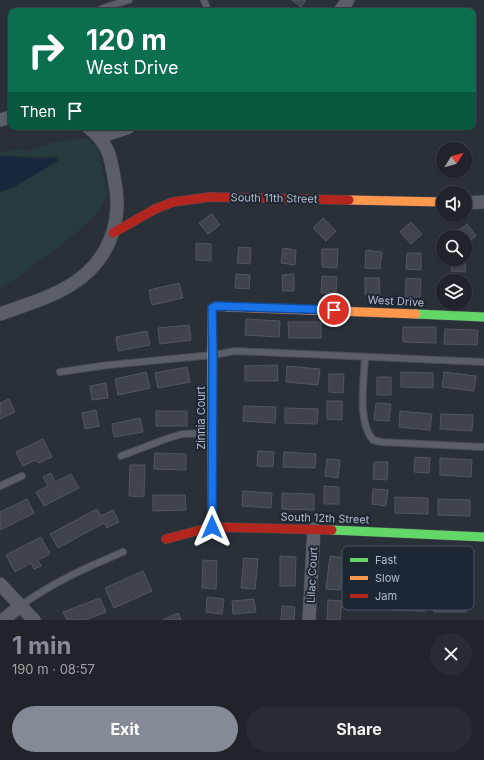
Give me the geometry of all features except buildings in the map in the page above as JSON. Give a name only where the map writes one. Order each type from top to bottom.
[{"type":"street","points":[[0,314],[57,292],[76,282],[91,269],[107,249],[113,233],[118,211],[118,200],[111,162],[106,147],[100,137],[92,130]]},
{"type":"street","points":[[100,137],[120,130]]},
{"type":"street","name":"South 11th Street","points":[[113,233],[139,218],[173,202],[210,198],[436,202]]},
{"type":"street","points":[[472,203],[484,202]]},
{"type":"street","name":"West Drive","points":[[212,308],[216,306],[258,306],[484,317]]},
{"type":"street","name":"Zinnia Court","points":[[212,308],[212,527]]},
{"type":"street","name":"South 12th Street","points":[[166,539],[212,527],[314,529],[484,537]]},
{"type":"street","name":"Lilac Court","points":[[309,620],[314,529]]},
{"type":"street","points":[[0,584],[34,620]]},
{"type":"street","points":[[3,620],[20,606]]},
{"type":"lane","points":[[103,8],[128,0]]},
{"type":"lane","points":[[60,372],[108,365],[213,355],[235,351],[484,362]]},
{"type":"lane","points":[[365,357],[363,395],[364,418],[366,430],[373,440],[381,442],[484,447]]},
{"type":"lane","points":[[121,456],[182,434],[212,433]]},
{"type":"lane","points":[[0,486],[22,476]]},
{"type":"lane","points":[[20,606],[37,594],[72,575],[123,552]]},
{"type":"green space","points":[[85,138],[97,147],[108,195],[96,214],[73,236],[15,279],[0,288],[0,192],[14,187],[59,161],[57,156],[36,157],[0,155],[0,153],[17,149],[29,151],[50,143]]},
{"type":"water","points":[[0,156],[46,159],[56,157],[57,161],[14,187],[0,192]]},
{"type":"traffic: fast","points":[[212,527],[212,308],[216,306],[229,307]]},
{"type":"traffic: fast","points":[[416,314],[484,317]]},
{"type":"traffic: fast","points":[[332,530],[484,537]]},
{"type":"traffic: slow","points":[[349,200],[436,202]]},
{"type":"traffic: slow","points":[[229,307],[416,314]]},
{"type":"traffic: jam","points":[[113,233],[155,209],[173,202],[210,197],[349,200]]},
{"type":"traffic: jam","points":[[166,539],[212,527],[332,530]]},
{"type":"route","points":[[212,527],[212,308],[216,306],[258,306],[334,310]]}]
